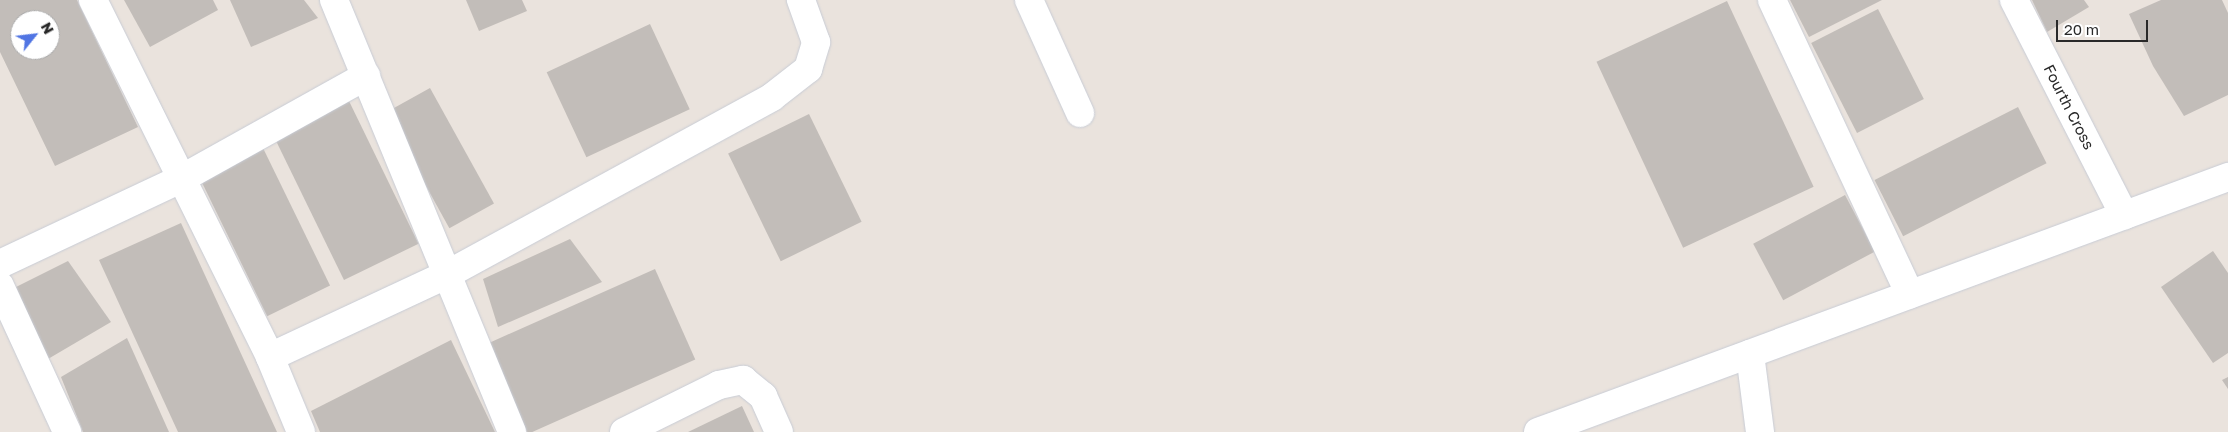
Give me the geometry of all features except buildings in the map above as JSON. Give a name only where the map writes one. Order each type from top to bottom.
[{"type":"street","points":[[93,0],[270,357],[301,432]]},
{"type":"street","points":[[334,0],[512,432]]},
{"type":"street","points":[[270,357],[446,275],[772,97],[808,69],[816,42],[801,0]]},
{"type":"street","points":[[1029,0],[1080,112]]},
{"type":"street","points":[[1772,0],[1910,294]]},
{"type":"street","name":"Fourth Cross","points":[[2014,0],[2124,215]]},
{"type":"street","points":[[0,264],[181,179],[366,76]]},
{"type":"street","points":[[1538,432],[2228,176]]},
{"type":"street","points":[[0,286],[67,432]]},
{"type":"street","points":[[1750,354],[1760,432]]},
{"type":"street","points":[[624,432],[719,385],[744,380],[763,396],[778,432]]}]
